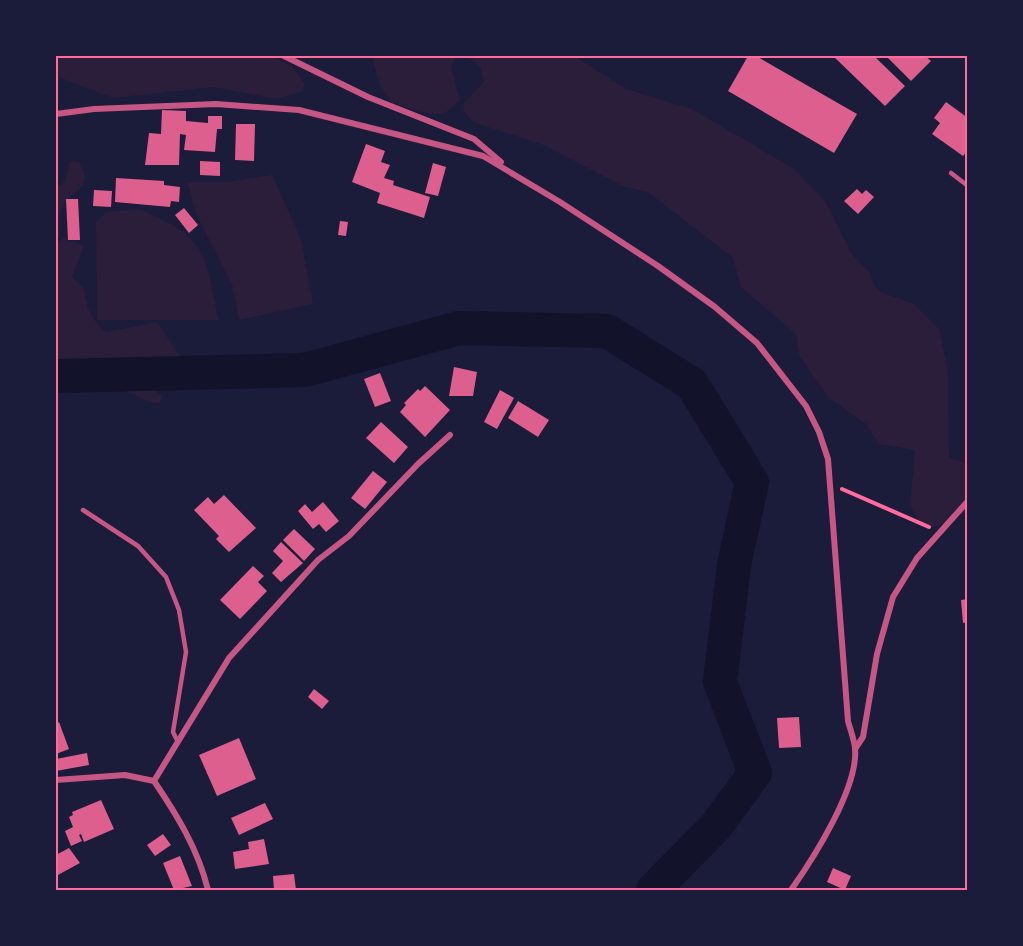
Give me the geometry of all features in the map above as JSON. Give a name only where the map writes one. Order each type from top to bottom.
[{"type":"street","points":[[285,56],[368,97],[474,140],[513,172]]},
{"type":"street","points":[[56,114],[94,109],[216,104],[299,110],[483,156],[513,172],[658,266],[715,307],[757,344],[806,406],[819,432],[828,459],[848,720],[855,749]]},
{"type":"street","points":[[154,781],[229,658],[318,560],[349,536],[418,464],[450,435]]},
{"type":"street","points":[[791,891],[822,846],[848,786],[855,749],[863,737],[877,654],[893,597],[918,558],[968,501]]},
{"type":"street","points":[[56,780],[125,775],[154,781],[181,821],[203,870],[208,891]]},
{"type":"lane","points":[[951,174],[968,186]]},
{"type":"lane","points":[[83,510],[138,546],[166,577],[179,610],[186,652],[173,732],[178,742]]},
{"type":"path","points":[[830,484],[940,532]]},
{"type":"shaded area","points":[[56,56],[271,56],[292,66],[305,84],[301,92],[277,99],[213,87],[113,98],[56,76]]},
{"type":"shaded area","points":[[372,56],[456,56],[451,67],[460,100],[444,114],[429,114],[392,103],[380,85]]},
{"type":"shaded area","points":[[467,56],[574,56],[626,89],[692,109],[794,169],[825,201],[852,254],[869,272],[875,286],[881,292],[914,304],[939,329],[948,372],[949,458],[967,463],[967,510],[940,525],[922,527],[910,504],[915,450],[878,444],[866,424],[828,397],[799,355],[796,334],[741,287],[733,258],[648,192],[625,187],[543,145],[473,122],[463,110],[464,103],[484,82],[481,68]]},
{"type":"shaded area","points":[[70,161],[79,162],[85,178],[81,188],[62,207],[60,237],[56,240],[56,187],[65,182]]},
{"type":"shaded area","points":[[272,175],[301,239],[313,304],[239,320],[232,284],[197,216],[187,182],[227,182]]},
{"type":"shaded area","points":[[139,209],[178,228],[199,250],[210,278],[218,320],[97,320],[96,223],[106,212]]},
{"type":"shaded area","points":[[63,238],[84,246],[72,277],[85,290],[88,308],[97,323],[106,332],[157,322],[182,359],[177,367],[131,376],[71,369],[56,362],[56,244]]},
{"type":"shaded area","points":[[56,371],[125,382],[147,381],[162,396],[160,403],[153,403],[125,391],[58,388]]},
{"type":"building","points":[[748,56],[756,56],[857,114],[834,153],[728,91]]},
{"type":"building","points":[[833,56],[874,56],[905,86],[885,106]]},
{"type":"building","points":[[886,56],[925,56],[931,61],[911,81]]},
{"type":"building","points":[[946,102],[968,118],[968,150],[963,156],[932,134],[940,123],[934,118]]},
{"type":"building","points":[[162,110],[186,111],[186,121],[208,123],[208,116],[222,116],[222,129],[217,129],[215,152],[184,150],[186,135],[180,134],[179,165],[145,165],[149,133],[161,134]]},
{"type":"building","points":[[236,124],[255,124],[254,161],[235,160]]},
{"type":"building","points":[[366,144],[385,151],[381,162],[390,165],[384,178],[394,181],[393,185],[430,197],[424,218],[377,203],[380,193],[352,182]]},
{"type":"building","points":[[200,161],[220,162],[220,176],[200,175]]},
{"type":"building","points":[[433,163],[446,167],[438,196],[425,193]]},
{"type":"building","points":[[116,178],[164,181],[164,185],[180,187],[179,202],[171,201],[170,207],[115,202]]},
{"type":"building","points":[[857,189],[862,194],[866,190],[874,197],[858,214],[844,201]]},
{"type":"building","points":[[94,190],[112,191],[111,207],[93,206]]},
{"type":"building","points":[[66,199],[78,199],[80,240],[68,240]]},
{"type":"building","points":[[184,208],[198,225],[189,233],[175,215]]},
{"type":"building","points":[[340,221],[348,222],[346,236],[338,235]]},
{"type":"building","points":[[454,367],[477,372],[473,396],[449,396]]},
{"type":"building","points":[[380,373],[391,401],[375,407],[364,379]]},
{"type":"building","points":[[425,386],[450,410],[425,437],[400,412],[406,405],[404,403],[418,389],[420,391]]},
{"type":"building","points":[[500,390],[514,398],[497,429],[484,422]]},
{"type":"building","points":[[518,401],[549,420],[538,437],[508,418]]},
{"type":"building","points":[[381,422],[408,447],[394,463],[366,438]]},
{"type":"building","points":[[373,471],[387,482],[365,509],[351,498]]},
{"type":"building","points":[[224,495],[256,528],[229,552],[216,539],[219,536],[194,510],[208,497],[214,504]]},
{"type":"building","points":[[323,502],[339,521],[326,532],[319,524],[313,529],[298,511],[305,504],[312,512]]},
{"type":"building","points":[[294,529],[315,549],[304,561],[283,540]]},
{"type":"building","points":[[281,542],[303,563],[281,582],[272,573],[283,561],[273,551]]},
{"type":"building","points":[[253,566],[264,576],[258,582],[267,591],[240,619],[220,600]]},
{"type":"building","points":[[968,599],[968,622],[963,623],[961,600]]},
{"type":"building","points":[[314,689],[329,701],[322,709],[308,697]]},
{"type":"building","points":[[799,717],[801,747],[779,748],[777,718]]},
{"type":"building","points":[[59,722],[69,749],[56,754],[56,724]]},
{"type":"building","points":[[239,738],[256,779],[217,796],[199,755]]},
{"type":"building","points":[[87,753],[89,765],[56,771],[56,759]]},
{"type":"building","points":[[101,800],[114,829],[84,842],[81,834],[79,835],[82,841],[71,846],[65,831],[73,827],[69,817],[73,815],[72,812]]},
{"type":"building","points":[[265,803],[273,819],[239,835],[231,818]]},
{"type":"building","points":[[163,834],[171,845],[155,856],[147,845]]},
{"type":"building","points":[[264,839],[269,864],[235,869],[233,852],[249,849],[248,842]]},
{"type":"building","points":[[69,848],[80,863],[56,876],[56,855]]},
{"type":"building","points":[[180,856],[192,886],[174,890],[163,863]]},
{"type":"building","points":[[833,868],[851,876],[845,890],[827,882]]},
{"type":"building","points":[[294,874],[296,890],[274,890],[273,876]]},
{"type":"waterway","points":[[56,376],[305,370],[459,328],[607,331],[692,384],[752,482],[734,565],[720,682],[755,773],[716,826],[653,890]]}]
